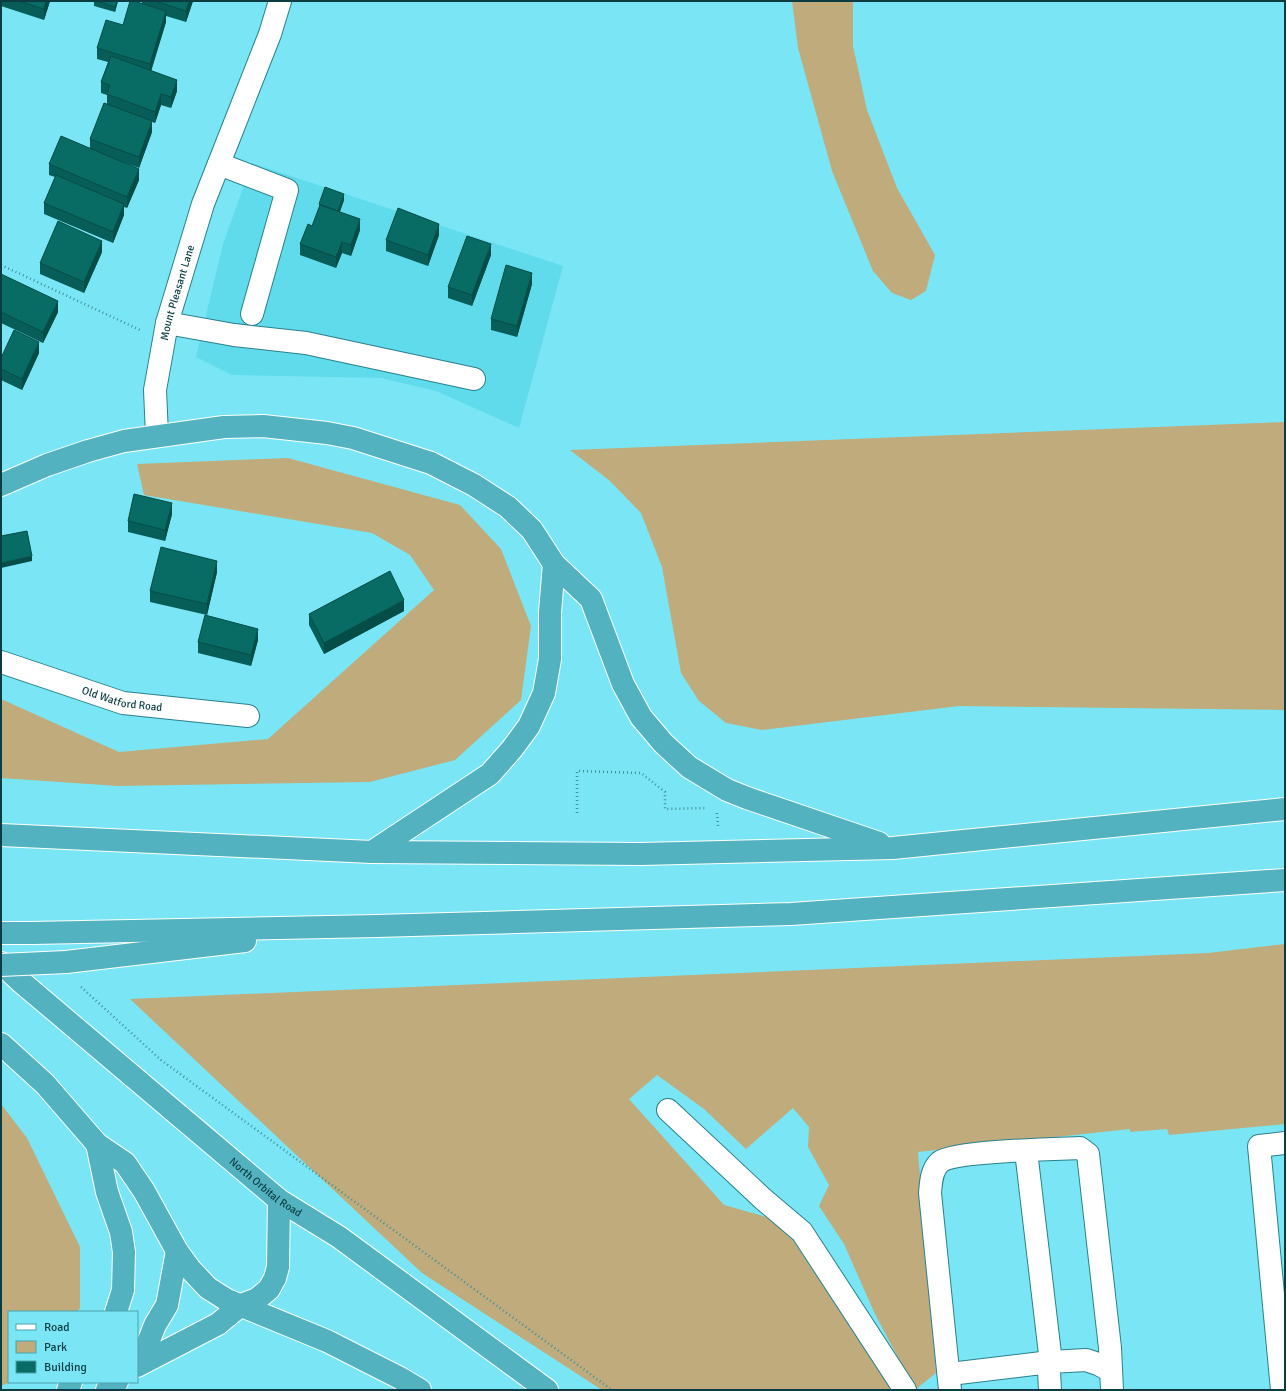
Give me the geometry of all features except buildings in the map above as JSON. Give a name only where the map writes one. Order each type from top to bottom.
[{"type":"highway","points":[[1,485],[47,465],[124,441],[224,427],[263,426],[327,433],[353,438],[431,463],[474,485],[508,507],[532,530],[554,564],[591,599],[623,684],[640,717],[663,743],[689,767],[727,790],[747,798],[893,848]]},
{"type":"highway","points":[[372,852],[490,774],[512,750],[529,726],[544,693],[550,659],[550,612],[554,564]]},
{"type":"highway","points":[[1,835],[372,852],[641,854],[893,848],[1285,809]]},
{"type":"highway","points":[[1,933],[377,926],[791,914],[1285,880]]},
{"type":"highway","points":[[1,964],[66,962],[377,926]]},
{"type":"highway","name":"North Orbital Road","points":[[1,964],[279,1200],[339,1237],[548,1390]]},
{"type":"highway","points":[[1,1044],[45,1084],[97,1144],[125,1164],[144,1190],[177,1251],[190,1269],[208,1288],[241,1306],[327,1341],[400,1378],[420,1390]]},
{"type":"highway","points":[[97,1144],[107,1192],[121,1232],[124,1252],[124,1290],[116,1311]]},
{"type":"highway","points":[[139,1365],[218,1324],[241,1306],[256,1299],[269,1290],[275,1278],[278,1266],[279,1200]]},
{"type":"highway","points":[[139,1365],[155,1325],[167,1305],[177,1251]]},
{"type":"highway","points":[[107,1390],[116,1383]]},
{"type":"street","name":"Mount Pleasant Lane","points":[[157,436],[155,390],[165,332],[203,204],[270,34],[280,1]]},
{"type":"street","points":[[219,164],[287,190],[252,314]]},
{"type":"street","points":[[165,332],[234,335],[306,343],[474,379]]},
{"type":"street","name":"Old Watford Road","points":[[1,662],[123,703],[248,716]]},
{"type":"street","points":[[668,1110],[763,1199],[802,1232],[905,1390]]},
{"type":"street","points":[[1282,1390],[1259,1146],[1285,1143]]},
{"type":"street","points":[[1080,1148],[1088,1154],[1110,1348],[1111,1381],[1098,1364],[1086,1360],[1050,1362],[950,1382],[930,1193],[932,1175],[940,1162],[961,1156],[1080,1148]]},
{"type":"street","points":[[1026,1151],[1050,1362],[1048,1371],[1050,1390]]},
{"type":"path","points":[[1,265],[165,332]]},
{"type":"path","points":[[577,813],[577,771],[641,773],[665,792],[665,809],[710,808]]},
{"type":"path","points":[[717,808],[718,852]]},
{"type":"path","points":[[75,982],[161,1060],[612,1390]]},
{"type":"shaded area","points":[[252,163],[563,266],[519,428],[436,391],[381,378],[232,375],[196,357],[223,244]]},
{"type":"green space","points":[[792,1],[853,1],[853,46],[867,110],[897,188],[935,255],[926,291],[911,300],[892,293],[873,271],[832,171],[798,48]]},
{"type":"green space","points":[[1285,422],[1285,710],[959,706],[762,730],[726,723],[699,701],[681,673],[662,567],[641,513],[610,481],[570,450]]},
{"type":"green space","points":[[288,458],[460,505],[501,549],[531,626],[521,700],[455,760],[370,782],[118,786],[1,778],[1,699],[119,752],[268,739],[434,590],[410,555],[372,533],[144,495],[137,464]]},
{"type":"green space","points":[[1285,944],[1285,1124],[1169,1135],[1167,1129],[1130,1132],[1130,1129],[918,1152],[936,1373],[915,1390],[874,1312],[844,1244],[819,1206],[829,1185],[808,1147],[809,1127],[793,1108],[746,1149],[704,1109],[657,1075],[629,1099],[724,1205],[770,1218],[793,1240],[892,1390],[602,1390],[422,1273],[130,999],[1208,953]]},
{"type":"green space","points":[[1,1104],[27,1138],[80,1247],[80,1308],[78,1311],[8,1311],[8,1383],[1,1386]]}]
